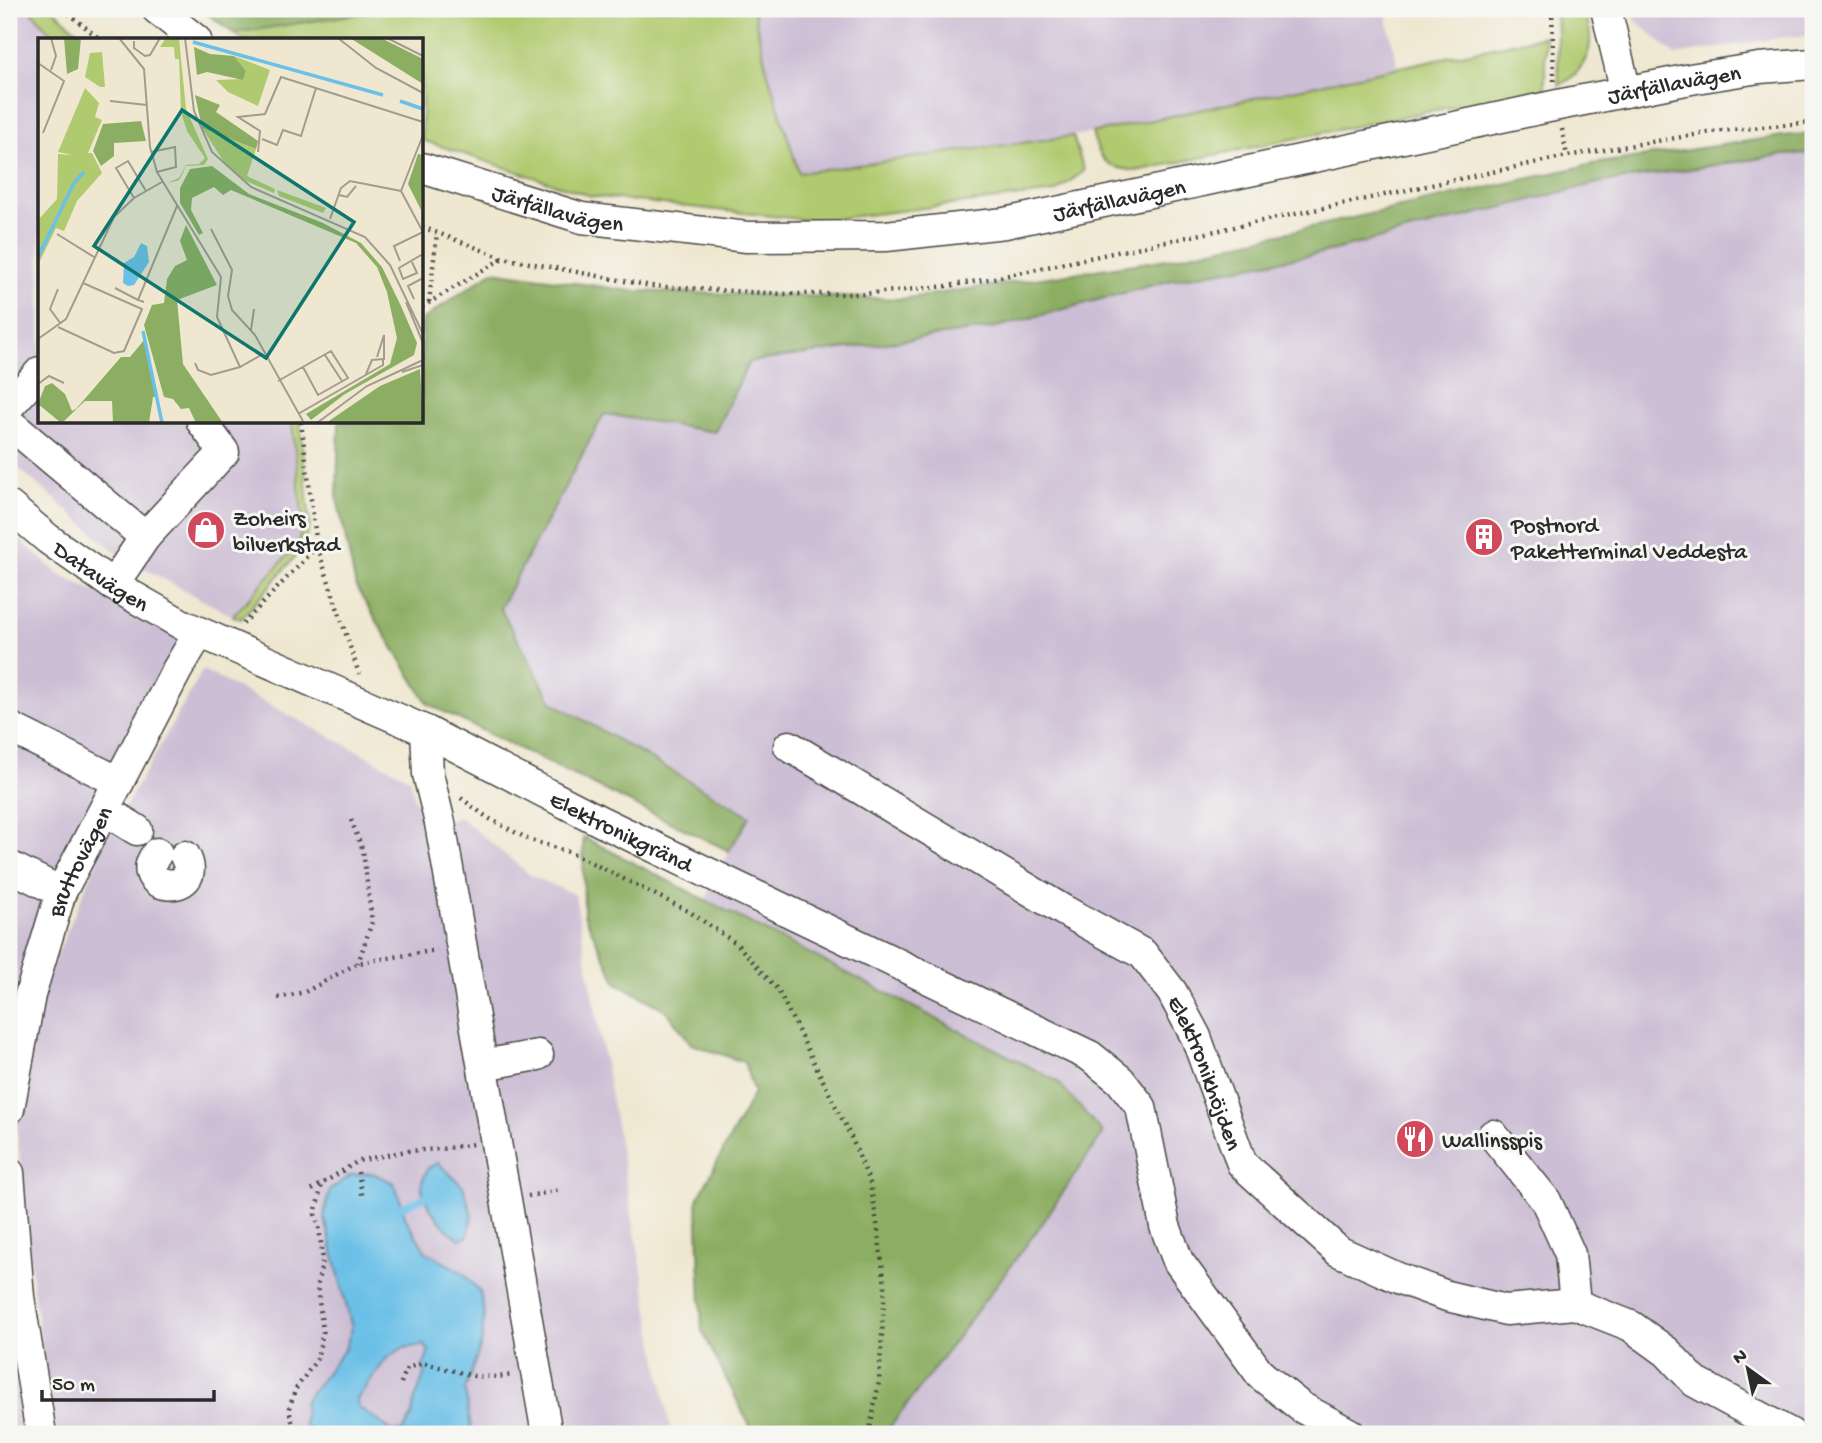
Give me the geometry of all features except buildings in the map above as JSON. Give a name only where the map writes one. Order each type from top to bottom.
[{"type":"street","points":[[157,9],[193,38]]},
{"type":"street","points":[[1606,9],[1626,92]]},
{"type":"street","name":"Järfällavägen","points":[[424,169],[582,218],[747,237],[886,236],[1005,223],[1696,78],[1759,68],[1813,64]]},
{"type":"street","points":[[9,406],[38,374]]},
{"type":"street","points":[[9,423],[145,537]]},
{"type":"street","points":[[113,585],[145,537],[224,452],[203,424]]},
{"type":"street","name":"Datavägen","points":[[9,506],[113,585],[151,608],[212,638]]},
{"type":"street","name":"Elektronikgränd","points":[[212,638],[426,731],[602,822],[1090,1056],[1120,1080],[1141,1107],[1165,1226],[1178,1261],[1261,1375],[1301,1408],[1350,1434]]},
{"type":"street","name":"Bruttovägen","points":[[9,1109],[30,995],[61,892],[177,670],[212,638]]},
{"type":"street","points":[[9,727],[119,782]]},
{"type":"street","points":[[426,731],[428,774],[440,823],[547,1434]]},
{"type":"street","name":"Elektronikhöjden","points":[[789,746],[1063,910],[1143,954],[1172,992],[1196,1037],[1242,1164],[1338,1251],[1447,1296],[1506,1310],[1575,1304],[1632,1326],[1667,1352],[1695,1382],[1780,1432]]},
{"type":"street","points":[[105,810],[137,830]]},
{"type":"street","points":[[9,866],[61,892]]},
{"type":"street","points":[[483,1065],[538,1055]]},
{"type":"street","points":[[1493,1135],[1546,1201],[1570,1254],[1575,1304]]},
{"type":"street","points":[[9,1173],[19,1297],[41,1434]]},
{"type":"path","points":[[63,9],[99,38]]},
{"type":"path","points":[[1552,9],[1554,85]]},
{"type":"path","points":[[1562,126],[1567,156]]},
{"type":"path","points":[[429,303],[438,233]]},
{"type":"path","points":[[424,306],[503,258]]},
{"type":"path","points":[[301,424],[317,546],[362,681],[359,702]]},
{"type":"path","points":[[212,638],[317,546]]},
{"type":"path","points":[[428,774],[488,818],[530,840],[572,853],[690,912],[737,944],[778,990],[852,1139],[870,1183],[885,1287],[879,1382],[869,1434]]},
{"type":"path","points":[[351,820],[363,851],[372,922],[358,963]]},
{"type":"path","points":[[278,998],[304,992],[358,963],[462,946]]},
{"type":"path","points":[[312,1190],[358,1161],[406,1151],[441,1149]]},
{"type":"path","points":[[358,1172],[363,1199]]},
{"type":"path","points":[[298,1434],[295,1432],[289,1410],[295,1390],[317,1359],[323,1332],[317,1286],[323,1260],[315,1214],[323,1184]]},
{"type":"path","points":[[401,1383],[407,1368],[424,1363],[474,1376],[499,1377]]},
{"type":"shaded area","points":[[9,9],[30,9],[55,38],[38,38],[38,424],[292,424],[303,523],[298,544],[233,616],[122,557],[9,460]]},
{"type":"shaded area","points":[[753,9],[1385,9],[1398,68],[1092,133],[799,173],[768,74]]},
{"type":"shaded area","points":[[1632,9],[1813,9],[1813,36],[1791,36],[1675,55],[1635,20]]},
{"type":"shaded area","points":[[1813,153],[1813,1434],[885,1434],[1038,1229],[1103,1132],[1057,1081],[705,900],[750,816],[552,702],[500,608],[604,414],[714,432],[749,362],[993,328],[1172,280],[1322,253],[1599,183],[1781,155]]},
{"type":"shaded area","points":[[9,530],[60,575],[192,636],[79,833],[16,990],[9,1025]]},
{"type":"shaded area","points":[[203,670],[409,778],[422,826],[460,817],[530,875],[575,895],[671,1434],[55,1434],[34,1297],[16,1122],[42,991],[104,844]]},
{"type":"shaded area","points":[[9,1330],[24,1434],[9,1434]]},
{"type":"green space","points":[[30,9],[53,9],[85,38],[55,38]]},
{"type":"green space","points":[[201,9],[390,9],[233,33]]},
{"type":"green space","points":[[390,9],[753,9],[768,74],[799,173],[1073,136],[1084,171],[1055,192],[817,221],[591,196],[424,141],[424,38],[241,38],[233,33]]},
{"type":"green space","points":[[1556,9],[1582,9],[1590,36],[1589,51],[1582,65],[1572,77],[1559,85]]},
{"type":"green space","points":[[1545,36],[1545,89],[1136,171],[1111,165],[1106,161],[1092,133]]},
{"type":"green space","points":[[1813,133],[1813,153],[1781,155],[1598,183],[1322,253],[1172,280],[993,328],[749,362],[715,432],[604,414],[500,608],[552,702],[750,816],[729,851],[428,704],[356,587],[337,498],[339,424],[424,424],[424,319],[493,271],[632,291],[902,299],[1168,259],[1593,164]]},
{"type":"green space","points":[[292,424],[300,424],[310,525],[301,550],[241,619],[233,616],[298,544],[303,523]]},
{"type":"green space","points":[[583,837],[1057,1081],[1103,1133],[1038,1229],[885,1434],[754,1434],[702,1331],[697,1200],[754,1093],[744,1062],[691,1044],[666,1010],[617,983],[584,915]]},
{"type":"water","points":[[438,1163],[463,1186],[472,1215],[468,1236],[460,1239],[435,1215],[425,1199],[422,1182],[428,1168]]},
{"type":"water","points":[[372,1173],[392,1182],[406,1219],[426,1252],[463,1273],[480,1292],[484,1313],[482,1341],[465,1390],[472,1434],[315,1434],[304,1425],[305,1400],[345,1349],[352,1328],[324,1215],[330,1190],[351,1175]],"holes":[[[424,1345],[429,1351],[412,1416],[403,1431],[394,1432],[358,1407],[357,1399],[387,1358],[403,1348]]]},
{"type":"waterway","points":[[402,1207],[425,1197]]},
{"type":"place","name":"Zoheirs bilverkstad","points":[[206,530]]},
{"type":"place","name":"Postnord Paketterminal Veddesta","points":[[1484,537]]},
{"type":"place","name":"Wallinsspis","points":[[1415,1139]]}]
